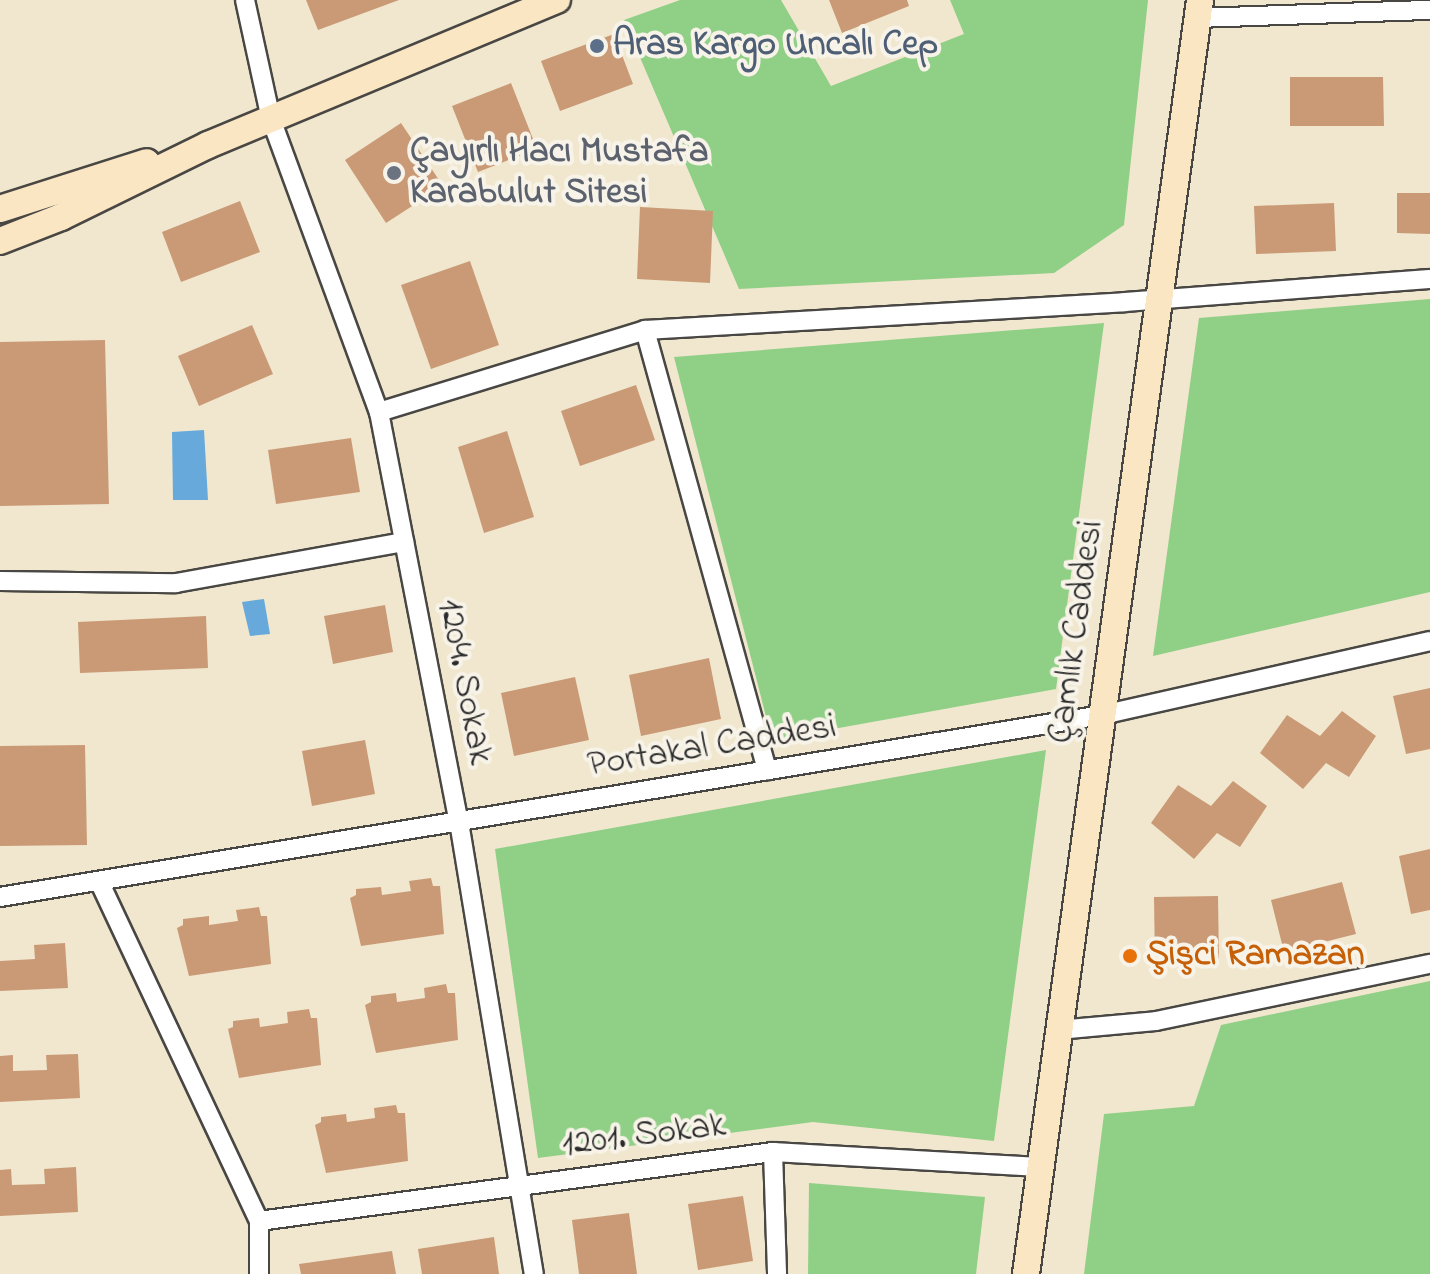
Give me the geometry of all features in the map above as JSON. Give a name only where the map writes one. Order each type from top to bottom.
[{"type":"street","name":"1204. Sokak","points":[[245,0],[271,119],[379,412],[459,822],[534,1274]]},
{"type":"street","points":[[0,241],[61,217],[208,145],[557,0]]},
{"type":"street","points":[[1198,9],[1430,10]]},
{"type":"street","name":"Çamlık Caddesi","points":[[1026,1274],[1198,9]]},
{"type":"street","points":[[0,209],[90,177],[208,145]]},
{"type":"street","points":[[379,412],[645,330],[1430,279]]},
{"type":"street","points":[[645,330],[767,770]]},
{"type":"street","points":[[0,581],[176,583],[404,542]]},
{"type":"street","name":"Portakal Caddesi","points":[[0,897],[1102,715],[1430,641]]},
{"type":"street","points":[[99,881],[259,1221],[259,1274]]},
{"type":"street","points":[[1058,1030],[1156,1021],[1430,964]]},
{"type":"street","points":[[773,1152],[777,1274]]},
{"type":"street","name":"1201. Sokak","points":[[259,1221],[773,1152],[1040,1167]]},
{"type":"green space","points":[[680,0],[781,0],[831,86],[964,34],[950,0],[1148,0],[1124,225],[1054,273],[739,289],[624,20]]},
{"type":"green space","points":[[1430,299],[1430,592],[1153,656],[1199,318]]},
{"type":"green space","points":[[1104,323],[1056,689],[772,740],[674,357]]},
{"type":"green space","points":[[1046,750],[994,1141],[813,1122],[538,1158],[495,849]]},
{"type":"green space","points":[[1430,981],[1430,1274],[1084,1274],[1104,1114],[1194,1106],[1221,1025]]},
{"type":"green space","points":[[809,1183],[985,1197],[976,1274],[808,1274]]},
{"type":"water","points":[[204,430],[208,500],[173,500],[172,432]]},
{"type":"water","points":[[264,599],[270,634],[250,636],[242,602]]},
{"type":"building","points":[[306,0],[399,0],[318,30]]},
{"type":"building","points":[[829,0],[907,0],[909,6],[842,33]]},
{"type":"building","points":[[614,34],[633,84],[560,111],[541,61]]},
{"type":"building","points":[[1290,77],[1383,77],[1384,126],[1290,126]]},
{"type":"building","points":[[511,83],[537,149],[478,172],[452,106]]},
{"type":"building","name":"Çayırlı Hacı Mustafa Karabulut Sitesi","points":[[401,123],[443,186],[386,223],[345,160]]},
{"type":"building","points":[[1397,193],[1430,193],[1430,234],[1397,233]]},
{"type":"building","points":[[240,201],[260,252],[181,282],[162,232]]},
{"type":"building","points":[[1334,203],[1336,251],[1256,254],[1254,206]]},
{"type":"building","points":[[640,207],[713,211],[710,283],[637,279]]},
{"type":"building","points":[[470,261],[499,345],[431,369],[401,285]]},
{"type":"building","points":[[252,325],[273,374],[199,406],[178,356]]},
{"type":"building","points":[[105,340],[109,504],[0,506],[0,342]]},
{"type":"building","points":[[636,385],[655,440],[580,466],[561,411]]},
{"type":"building","points":[[507,431],[534,517],[484,533],[458,447]]},
{"type":"building","points":[[351,438],[360,492],[276,504],[268,450]]},
{"type":"building","points":[[385,605],[393,652],[333,664],[324,616]]},
{"type":"building","points":[[206,616],[208,668],[80,673],[78,622]]},
{"type":"building","points":[[709,658],[721,719],[641,736],[629,675]]},
{"type":"building","points":[[575,677],[589,740],[514,756],[501,693]]},
{"type":"building","points":[[1430,688],[1430,749],[1406,754],[1393,696]]},
{"type":"building","points":[[1342,711],[1376,736],[1349,777],[1326,763],[1303,789],[1260,753],[1287,715],[1320,736]]},
{"type":"building","points":[[365,740],[375,794],[312,806],[302,751]]},
{"type":"building","points":[[85,745],[87,845],[0,846],[0,746]]},
{"type":"building","points":[[1233,781],[1267,806],[1240,847],[1217,833],[1194,859],[1151,823],[1178,785],[1211,806]]},
{"type":"building","points":[[1430,849],[1430,910],[1411,914],[1399,856]]},
{"type":"building","points":[[431,878],[433,886],[440,886],[444,934],[361,946],[350,898],[356,895],[356,889],[381,887],[382,895],[411,891],[409,881]]},
{"type":"building","points":[[1342,882],[1356,934],[1284,952],[1271,900]]},
{"type":"building","points":[[1218,896],[1219,963],[1155,964],[1154,897]]},
{"type":"building","points":[[259,907],[261,916],[267,916],[271,964],[189,976],[177,928],[183,925],[183,919],[209,916],[209,925],[238,921],[236,910]]},
{"type":"building","points":[[65,943],[68,988],[0,991],[0,961],[35,959],[34,945]]},
{"type":"building","points":[[446,984],[448,993],[455,993],[458,1040],[376,1053],[365,1005],[371,1002],[371,996],[396,993],[397,1002],[425,998],[424,988]]},
{"type":"building","points":[[309,1009],[311,1018],[317,1018],[321,1065],[239,1078],[228,1029],[233,1027],[233,1021],[259,1018],[260,1027],[288,1023],[287,1012]]},
{"type":"building","points":[[78,1054],[80,1098],[0,1102],[0,1056],[13,1055],[13,1071],[47,1070],[46,1055]]},
{"type":"building","points":[[396,1105],[398,1113],[405,1113],[408,1161],[326,1173],[315,1125],[321,1122],[321,1117],[346,1114],[347,1122],[375,1118],[374,1108]]},
{"type":"building","points":[[76,1167],[78,1212],[0,1216],[0,1170],[11,1169],[12,1185],[45,1184],[44,1169]]},
{"type":"building","points":[[743,1196],[753,1261],[698,1270],[688,1204]]},
{"type":"building","points":[[629,1213],[637,1274],[579,1274],[572,1220]]},
{"type":"building","points":[[494,1237],[499,1274],[422,1274],[418,1249]]},
{"type":"building","points":[[392,1251],[396,1274],[301,1274],[299,1264]]},
{"type":"place","name":"Aras Kargo Uncalı Cep","points":[[597,46]]},
{"type":"place","name":"Çayırlı Hacı Mustafa Karabulut Sitesi","points":[[394,173]]},
{"type":"place","name":"Şişci Ramazan","points":[[1130,956]]}]
